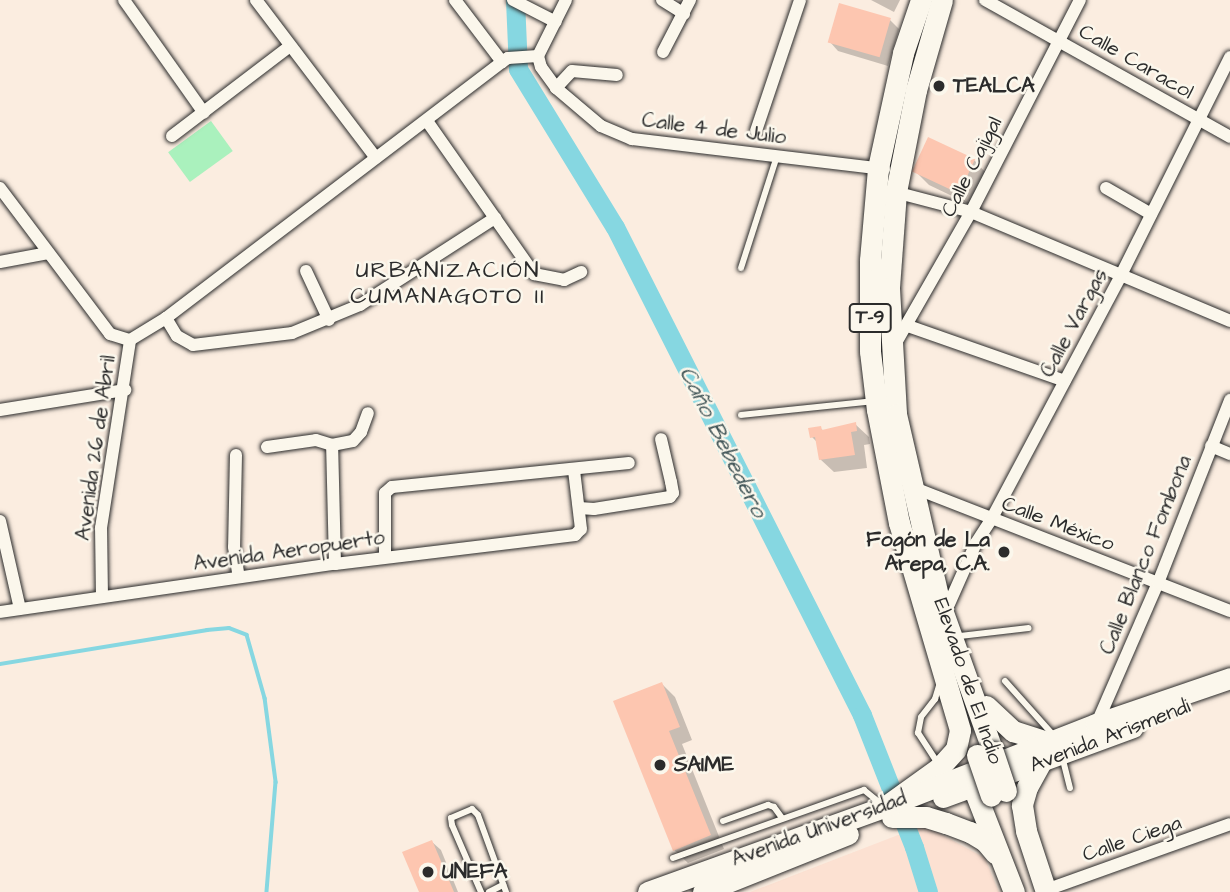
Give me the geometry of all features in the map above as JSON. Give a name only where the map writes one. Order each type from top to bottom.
[{"type":"main road","name":"T-9","points":[[918,801],[939,768],[956,749],[960,730],[944,668],[899,523],[876,401],[870,351],[870,260],[887,180],[903,53],[921,0]]},
{"type":"main road","name":"T-9","points":[[923,538],[897,414],[889,288],[887,180],[942,0]]},
{"type":"main road","name":"Elevado de El Indio","points":[[923,538],[991,773]]},
{"type":"main road","name":"Elevado de El Indio","points":[[923,538],[949,604]]},
{"type":"main road","name":"T-9","points":[[949,604],[986,706],[991,773]]},
{"type":"main road","name":"Elevado de El Indio","points":[[933,634],[1039,891]]},
{"type":"main road","name":"Avenida Arismendi","points":[[991,773],[1053,750],[1096,724],[1230,678]]},
{"type":"main road","name":"Avenida Arismendi","points":[[991,773],[1230,691]]},
{"type":"main road","name":"T-9","points":[[986,706],[1013,730],[1053,750]]},
{"type":"main road","points":[[1039,891],[1022,805],[1027,787],[1053,750]]},
{"type":"main road","name":"Avenida Universidad","points":[[648,892],[918,801],[991,773]]},
{"type":"main road","points":[[991,773],[999,859]]},
{"type":"main road","points":[[918,801],[985,841],[999,859],[1014,892]]},
{"type":"main road","name":"Avenida Universidad","points":[[703,892],[888,810]]},
{"type":"street","points":[[124,0],[204,113]]},
{"type":"street","points":[[256,0],[376,158]]},
{"type":"street","points":[[456,0],[505,60]]},
{"type":"street","points":[[130,340],[166,318],[505,60],[538,56],[566,0]]},
{"type":"street","points":[[662,0],[684,14]]},
{"type":"street","points":[[663,52],[690,0]]},
{"type":"street","points":[[756,131],[800,0]]},
{"type":"street","name":"Calle Caracol","points":[[985,0],[1230,137]]},
{"type":"street","name":"Calle Cajigal","points":[[892,348],[908,326],[971,212],[1080,0]]},
{"type":"street","points":[[518,2],[556,22]]},
{"type":"street","points":[[172,136],[290,46]]},
{"type":"street","name":"Calle 4 de Julio","points":[[538,56],[541,67],[556,88],[601,126],[632,138],[777,156],[887,180],[971,212],[1120,277],[1230,321]]},
{"type":"street","name":"Calle Vargas","points":[[949,604],[976,543],[1066,382],[1230,57]]},
{"type":"street","points":[[556,88],[572,71],[617,75]]},
{"type":"street","points":[[427,121],[534,274],[564,280],[581,272]]},
{"type":"street","name":"Avenida 26 de Abril","points":[[0,188],[110,334],[130,340],[125,390],[101,528],[103,597]]},
{"type":"street","points":[[1106,188],[1151,214]]},
{"type":"street","points":[[166,318],[177,336],[193,345],[292,333],[360,305],[495,218]]},
{"type":"street","points":[[0,262],[48,253]]},
{"type":"street","points":[[306,271],[329,320]]},
{"type":"street","points":[[908,326],[1066,382]]},
{"type":"street","points":[[0,410],[125,390]]},
{"type":"street","name":"Calle Blanco Fombona","points":[[1096,724],[1158,583],[1230,400]]},
{"type":"street","points":[[267,447],[316,440],[332,445],[353,441],[361,432],[368,413]]},
{"type":"street","points":[[574,470],[579,508],[594,509],[670,497],[673,493],[661,439]]},
{"type":"street","points":[[332,445],[335,564]]},
{"type":"street","points":[[1211,446],[1230,454]]},
{"type":"street","points":[[236,455],[234,547],[239,577]]},
{"type":"street","points":[[385,557],[385,493],[392,487],[629,463]]},
{"type":"street","name":"Calle México","points":[[912,487],[1230,611]]},
{"type":"street","name":"Avenida Aeropuerto","points":[[0,612],[385,557],[575,535],[581,529],[579,508]]},
{"type":"street","points":[[0,521],[20,609]]},
{"type":"street","name":"Calle Ciega","points":[[1039,891],[1230,824]]},
{"type":"lane","points":[[741,268],[777,156]]},
{"type":"lane","points":[[741,415],[876,401]]},
{"type":"lane","points":[[960,636],[1030,628]]},
{"type":"lane","points":[[939,768],[918,733],[921,716],[934,699],[944,668]]},
{"type":"lane","points":[[1006,681],[1053,750],[1070,788]]},
{"type":"lane","points":[[673,858],[864,790],[888,810]]},
{"type":"lane","points":[[723,821],[768,805],[774,807],[782,818]]},
{"type":"lane","points":[[481,892],[451,818],[472,809],[478,815],[505,888],[489,892]]},
{"type":"shaded area","points":[[924,825],[985,858],[999,892],[750,892]]},
{"type":"green space","points":[[211,121],[233,151],[190,182],[168,152]]},
{"type":"building","points":[[839,3],[891,18],[880,57],[828,42]]},
{"type":"building","points":[[928,137],[975,159],[959,193],[912,171]]},
{"type":"building","points":[[856,422],[857,431],[851,432],[855,455],[819,460],[815,437],[810,438],[808,428],[821,426],[822,430]]},
{"type":"building","name":"SAIME","points":[[662,682],[680,727],[669,731],[711,835],[673,851],[613,701]]},
{"type":"building","name":"UNEFA","points":[[432,840],[454,892],[419,892],[402,852]]},
{"type":"waterway","name":"Caño Bebedero","points":[[515,0],[518,69],[615,227],[862,715],[914,847],[928,892]]},
{"type":"waterway","points":[[0,664],[207,630],[229,628],[247,635],[265,698],[276,782],[267,892]]},
{"type":"place","name":"TEALCA","points":[[939,86]]},
{"type":"place","name":"Fogón de La Arepa, C.A.","points":[[1004,552]]},
{"type":"place","name":"SAIME","points":[[660,765]]},
{"type":"place","name":"UNEFA","points":[[428,872]]},
{"type":"district","name":"URBANIZACIÓN CUMANAGOTO II","points":[[448,283]]}]
